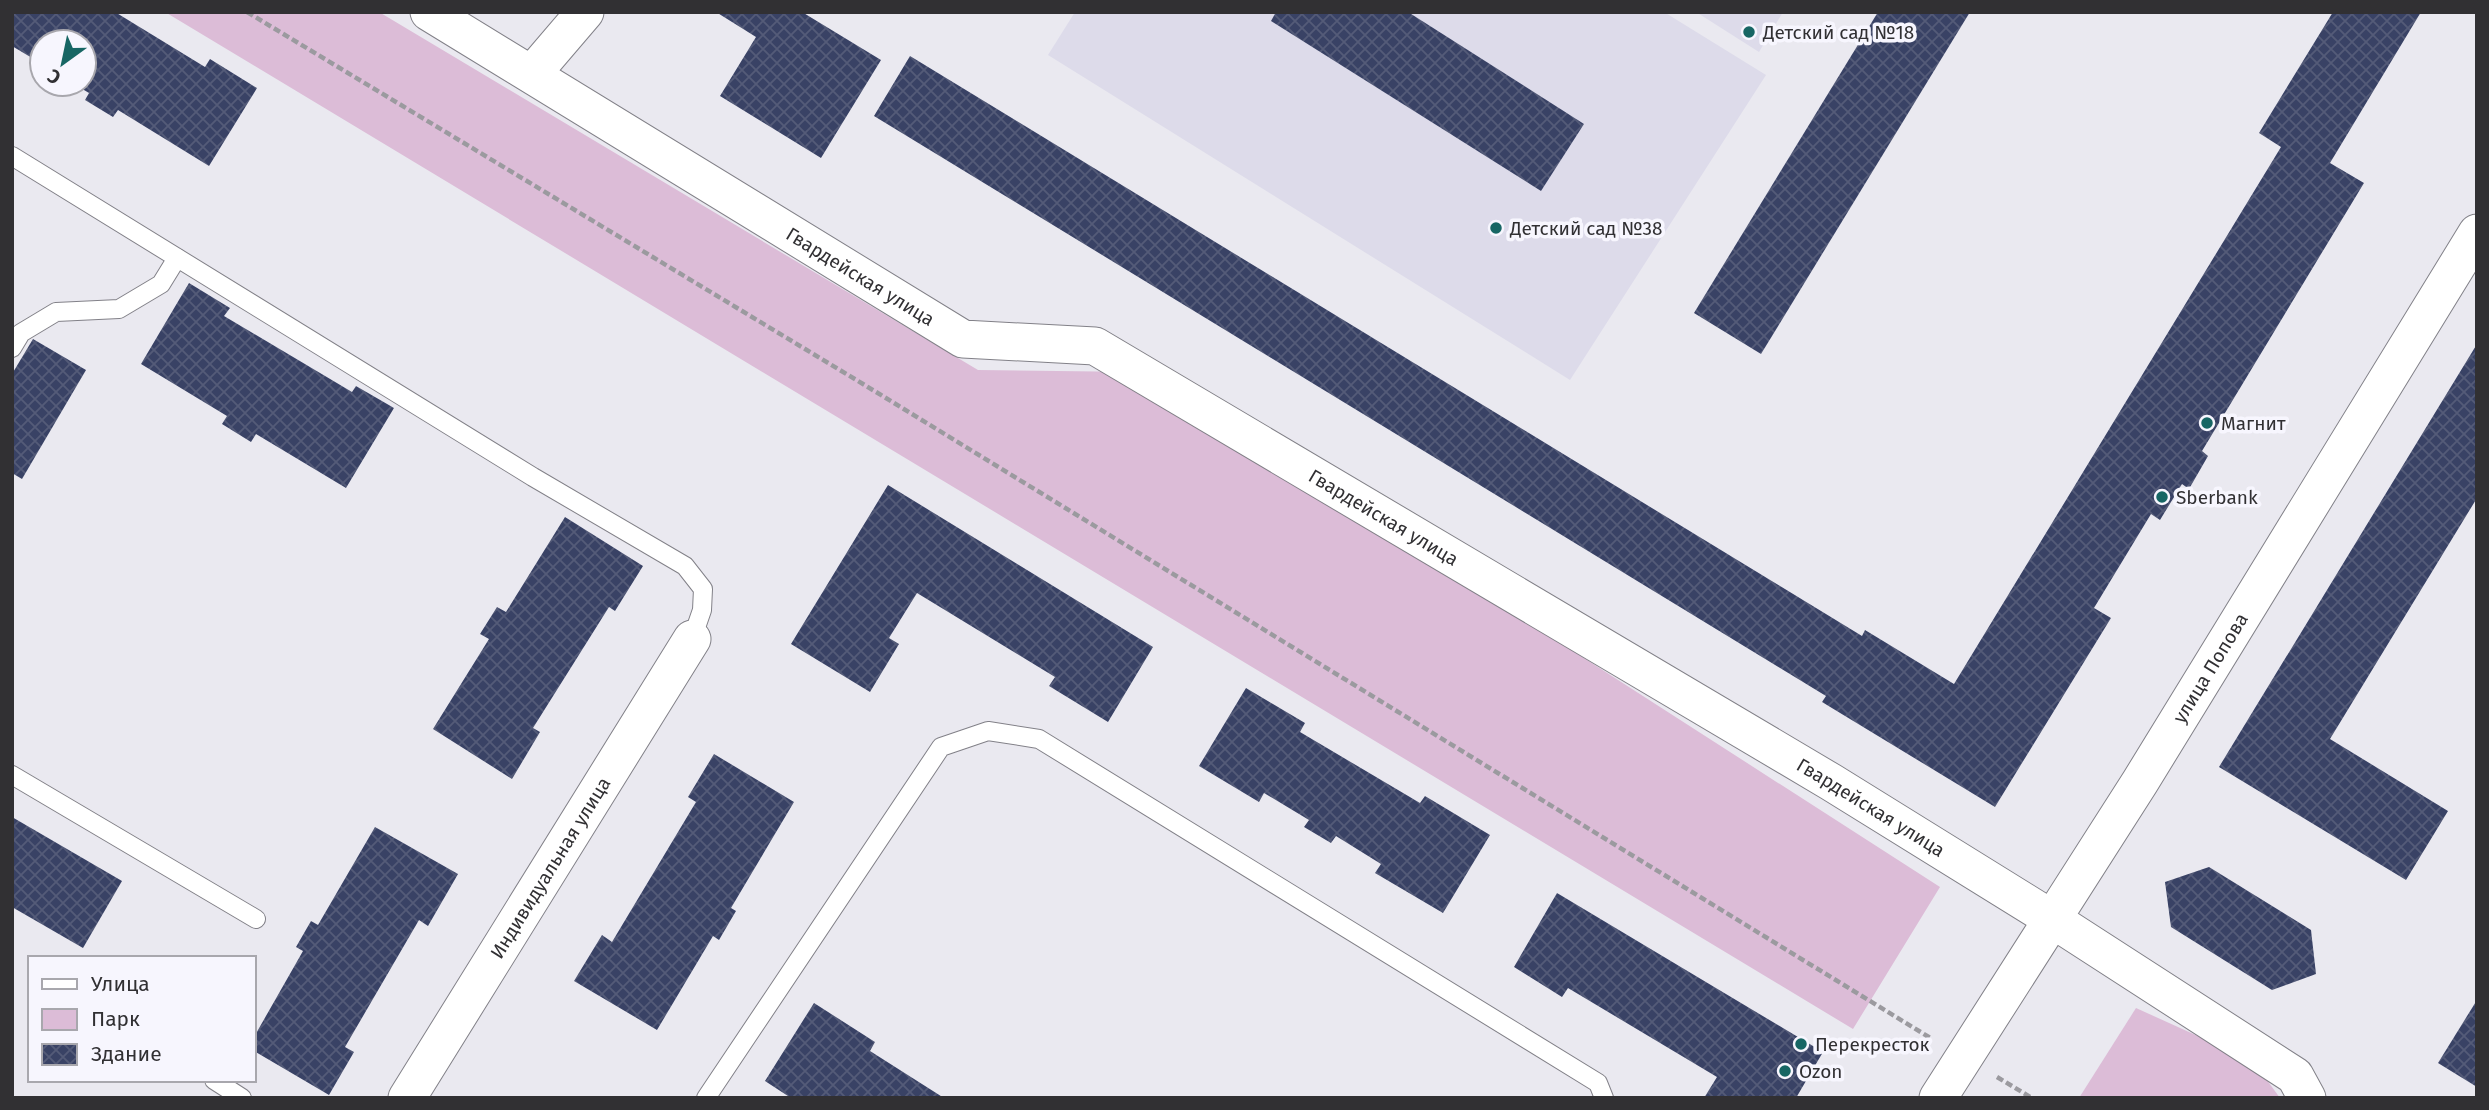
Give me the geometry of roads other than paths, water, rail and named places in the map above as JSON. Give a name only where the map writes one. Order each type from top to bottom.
[{"type":"street","name":"Гвардейская улица","points":[[429,12],[963,339],[1095,346],[1831,782],[2052,919],[2295,1076],[2307,1098]]},
{"type":"street","points":[[532,74],[585,12]]},
{"type":"street","name":"улица Попова","points":[[1937,1098],[2140,782],[2477,233]]},
{"type":"street","name":"Индивидуальная улица","points":[[407,1098],[692,639]]},
{"type":"lane","points":[[12,156],[533,477],[685,566],[703,589],[702,610],[692,639]]},
{"type":"lane","points":[[12,348],[21,333],[56,312],[119,309],[161,284],[177,258]]},
{"type":"lane","points":[[706,1098],[941,747],[988,731],[1039,739],[1598,1083],[1604,1098]]},
{"type":"lane","points":[[12,775],[256,919]]},
{"type":"lane","points":[[217,1082],[242,1098]]},
{"type":"place","name":"Детский сад №18","points":[[1749,32]]},
{"type":"place","name":"Детский сад №38","points":[[1496,228]]},
{"type":"place","name":"Магнит","points":[[2207,423]]},
{"type":"place","name":"Sberbank","points":[[2162,497]]},
{"type":"place","name":"Перекресток","points":[[1801,1044]]},
{"type":"place","name":"Ozon","points":[[1785,1071]]}]
